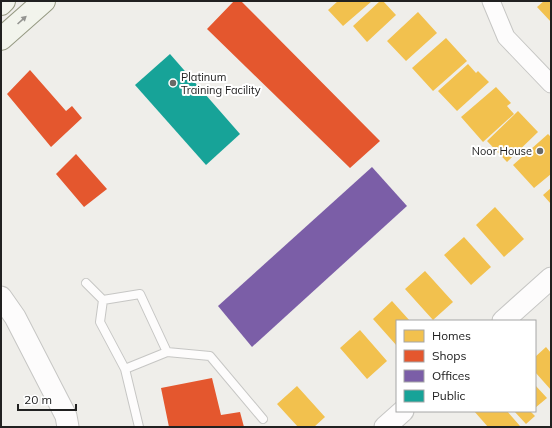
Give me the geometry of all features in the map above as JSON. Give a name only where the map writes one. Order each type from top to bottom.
[{"type":"main road","points":[[1,4],[4,1]]},
{"type":"main road","points":[[1,39],[44,1]]},
{"type":"street","points":[[491,1],[506,37],[551,84]]},
{"type":"street","points":[[504,320],[551,278]]},
{"type":"street","points":[[1,297],[15,316],[66,416],[68,427]]},
{"type":"street","points":[[385,427],[402,412]]},
{"type":"lane","points":[[86,282],[103,300]]},
{"type":"lane","points":[[103,300],[140,294],[167,352]]},
{"type":"lane","points":[[103,300],[100,322],[125,370],[139,427]]},
{"type":"lane","points":[[125,370],[167,352],[210,356],[263,419]]},
{"type":"building: Homes","points":[[338,1],[372,1],[343,26],[328,10]]},
{"type":"building: Homes","points":[[380,1],[383,1],[396,15],[367,42],[353,26]]},
{"type":"building: Homes","points":[[544,1],[551,1],[551,22],[537,7]]},
{"type":"building: Homes","points":[[418,12],[437,33],[406,61],[387,41]]},
{"type":"building: Homes","points":[[446,38],[467,61],[433,91],[412,68]]},
{"type":"building: Homes","points":[[468,64],[476,73],[478,71],[489,82],[457,111],[438,91]]},
{"type":"building: Homes","points":[[496,87],[511,103],[507,106],[514,114],[483,142],[461,117]]},
{"type":"building: Homes","points":[[518,111],[538,132],[507,162],[487,141]]},
{"type":"building: Homes","name":"Noor House","points":[[548,134],[551,137],[551,174],[534,188],[513,165]]},
{"type":"building: Homes","points":[[551,188],[551,204],[543,195]]},
{"type":"building: Homes","points":[[495,207],[524,239],[504,257],[476,225]]},
{"type":"building: Homes","points":[[464,237],[491,267],[471,285],[444,255]]},
{"type":"building: Homes","points":[[425,271],[453,302],[433,320],[405,289]]},
{"type":"building: Homes","points":[[392,301],[409,320],[396,320],[396,345],[373,319]]},
{"type":"building: Homes","points":[[360,330],[387,361],[367,379],[340,348]]},
{"type":"building: Homes","points":[[546,347],[551,353],[551,390],[536,373],[536,356]]},
{"type":"building: Homes","points":[[297,386],[325,417],[314,427],[298,427],[277,404]]},
{"type":"building: Homes","points":[[536,386],[547,398],[536,407]]},
{"type":"building: Homes","points":[[475,412],[508,412],[520,426],[488,427]]},
{"type":"building: Homes","points":[[515,412],[531,412],[535,416],[526,424]]},
{"type":"building: Shops","points":[[234,1],[241,1],[380,141],[350,168],[207,29]]},
{"type":"building: Shops","points":[[30,70],[66,111],[72,106],[82,118],[51,147],[7,94]]},
{"type":"building: Shops","points":[[76,154],[107,189],[84,207],[56,174]]},
{"type":"building: Shops","points":[[212,378],[221,415],[240,412],[244,427],[169,427],[161,388]]},
{"type":"building: Offices","points":[[372,167],[407,206],[252,347],[218,306]]},
{"type":"building: Public","points":[[170,54],[240,134],[206,165],[135,85]]},
{"type":"place","name":"Platinum Training Facility","points":[[173,83]]},
{"type":"place","name":"Noor House","points":[[540,151]]}]
